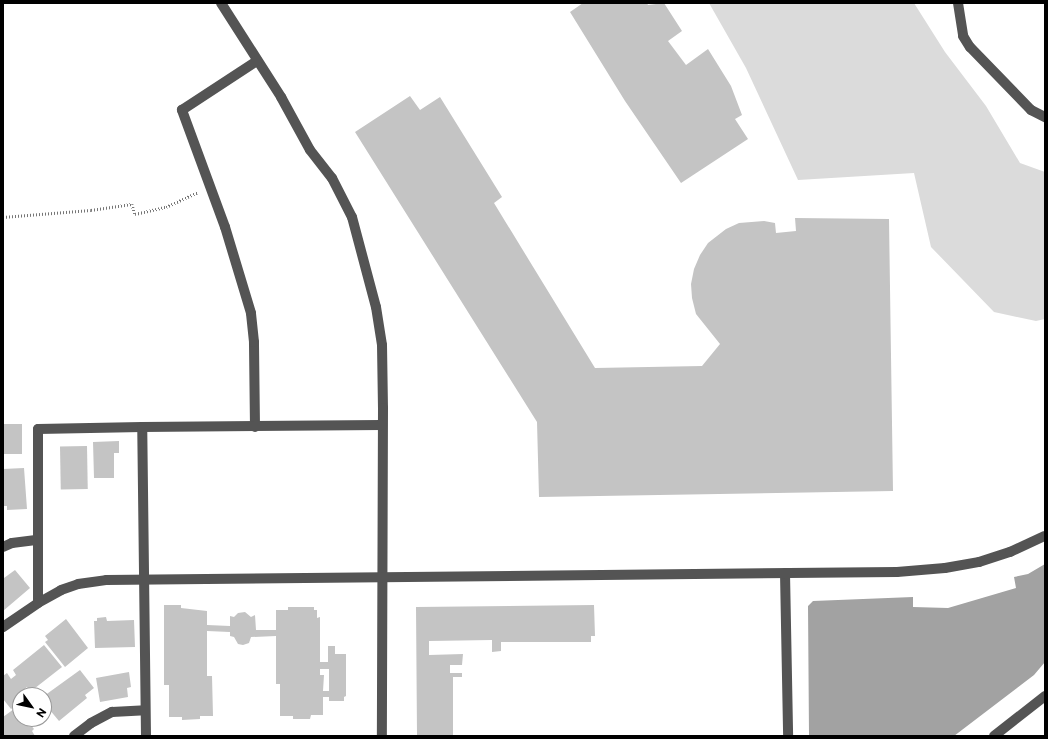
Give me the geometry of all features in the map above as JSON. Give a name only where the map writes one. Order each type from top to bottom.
[{"type":"street","points":[[221,3],[281,97],[310,150],[332,178],[352,217],[364,257],[377,314],[382,345],[382,736]]},
{"type":"street","points":[[958,3],[963,36],[970,47],[1031,110],[1045,117]]},
{"type":"street","points":[[255,427],[254,342],[251,313],[225,227],[182,110],[257,61]]},
{"type":"street","points":[[38,603],[38,429],[382,425]]},
{"type":"street","points":[[142,427],[146,736]]},
{"type":"street","points":[[3,627],[38,603],[61,590],[78,584],[106,580],[143,581],[897,572],[944,568],[979,562],[1010,552],[1045,536]]},
{"type":"street","points":[[3,547],[12,543],[38,540]]},
{"type":"street","points":[[785,573],[788,736]]},
{"type":"street","points":[[994,736],[1045,696]]},
{"type":"street","points":[[74,736],[91,723],[112,712],[145,710]]},
{"type":"path","points":[[3,217],[90,210],[132,204],[135,214],[166,207],[210,186]]},
{"type":"shaded area","points":[[709,3],[914,3],[945,52],[986,106],[1020,163],[1045,172],[1045,319],[1036,321],[994,312],[931,247],[914,173],[798,180],[746,68]]},
{"type":"shaded area","points":[[1045,564],[1045,662],[1034,675],[954,736],[809,736],[808,606],[813,601],[913,597],[913,607],[948,608],[1016,588],[1014,577],[1028,574]]},
{"type":"building","points":[[583,3],[647,3],[648,5],[664,3],[682,31],[668,41],[686,65],[708,49],[731,86],[742,115],[735,119],[748,139],[681,183],[625,101],[570,12]]},
{"type":"building","points":[[410,96],[420,110],[440,97],[502,197],[494,203],[595,368],[702,366],[720,344],[696,314],[692,298],[691,284],[694,269],[700,255],[708,243],[726,229],[739,223],[764,221],[775,223],[776,233],[796,231],[795,218],[889,219],[893,491],[539,497],[537,422],[355,132]]},
{"type":"building","points":[[3,424],[22,424],[22,454],[3,454]]},
{"type":"building","points":[[119,441],[119,453],[114,453],[114,478],[94,478],[93,442]]},
{"type":"building","points":[[60,446],[87,446],[88,489],[61,489]]},
{"type":"building","points":[[24,468],[27,509],[7,510],[7,506],[3,506],[3,469]]},
{"type":"building","points":[[15,570],[30,588],[3,611],[3,577],[4,578]]},
{"type":"building","points":[[164,605],[181,605],[181,608],[207,611],[207,625],[230,626],[230,616],[234,617],[238,613],[245,612],[251,617],[255,615],[256,630],[276,630],[276,610],[288,610],[288,607],[314,607],[314,610],[317,610],[317,618],[320,617],[320,662],[328,662],[328,646],[335,646],[335,654],[346,654],[346,696],[344,697],[344,701],[329,701],[329,697],[323,697],[323,715],[311,715],[310,719],[293,719],[293,716],[280,716],[280,684],[276,684],[276,636],[251,637],[249,643],[243,645],[238,644],[234,637],[230,636],[230,632],[207,631],[207,676],[212,676],[213,716],[200,716],[200,719],[182,720],[182,717],[169,717],[169,685],[164,685]],"holes":[[[320,669],[329,669],[329,691],[323,691],[324,675],[320,675]]]},
{"type":"building","points":[[594,605],[595,636],[591,636],[591,642],[501,642],[501,651],[492,652],[492,640],[429,641],[429,655],[463,654],[462,665],[450,665],[450,673],[462,673],[462,677],[453,677],[453,736],[417,736],[416,607]]},
{"type":"building","points":[[106,617],[107,621],[134,620],[135,647],[95,648],[94,621],[97,621],[97,618]]},
{"type":"building","points":[[66,619],[88,648],[65,667],[45,642],[48,640],[45,636]]},
{"type":"building","points":[[44,645],[62,667],[36,687],[12,687],[11,709],[3,699],[3,676],[7,673],[11,679],[16,675],[13,670]]},
{"type":"building","points":[[80,670],[94,688],[85,695],[87,698],[59,721],[52,713],[52,690]]},
{"type":"building","points":[[129,672],[131,687],[127,688],[128,697],[100,702],[96,678]]},
{"type":"building","points":[[12,710],[12,727],[32,727],[34,729],[32,731],[35,736],[3,736],[3,717]]}]
